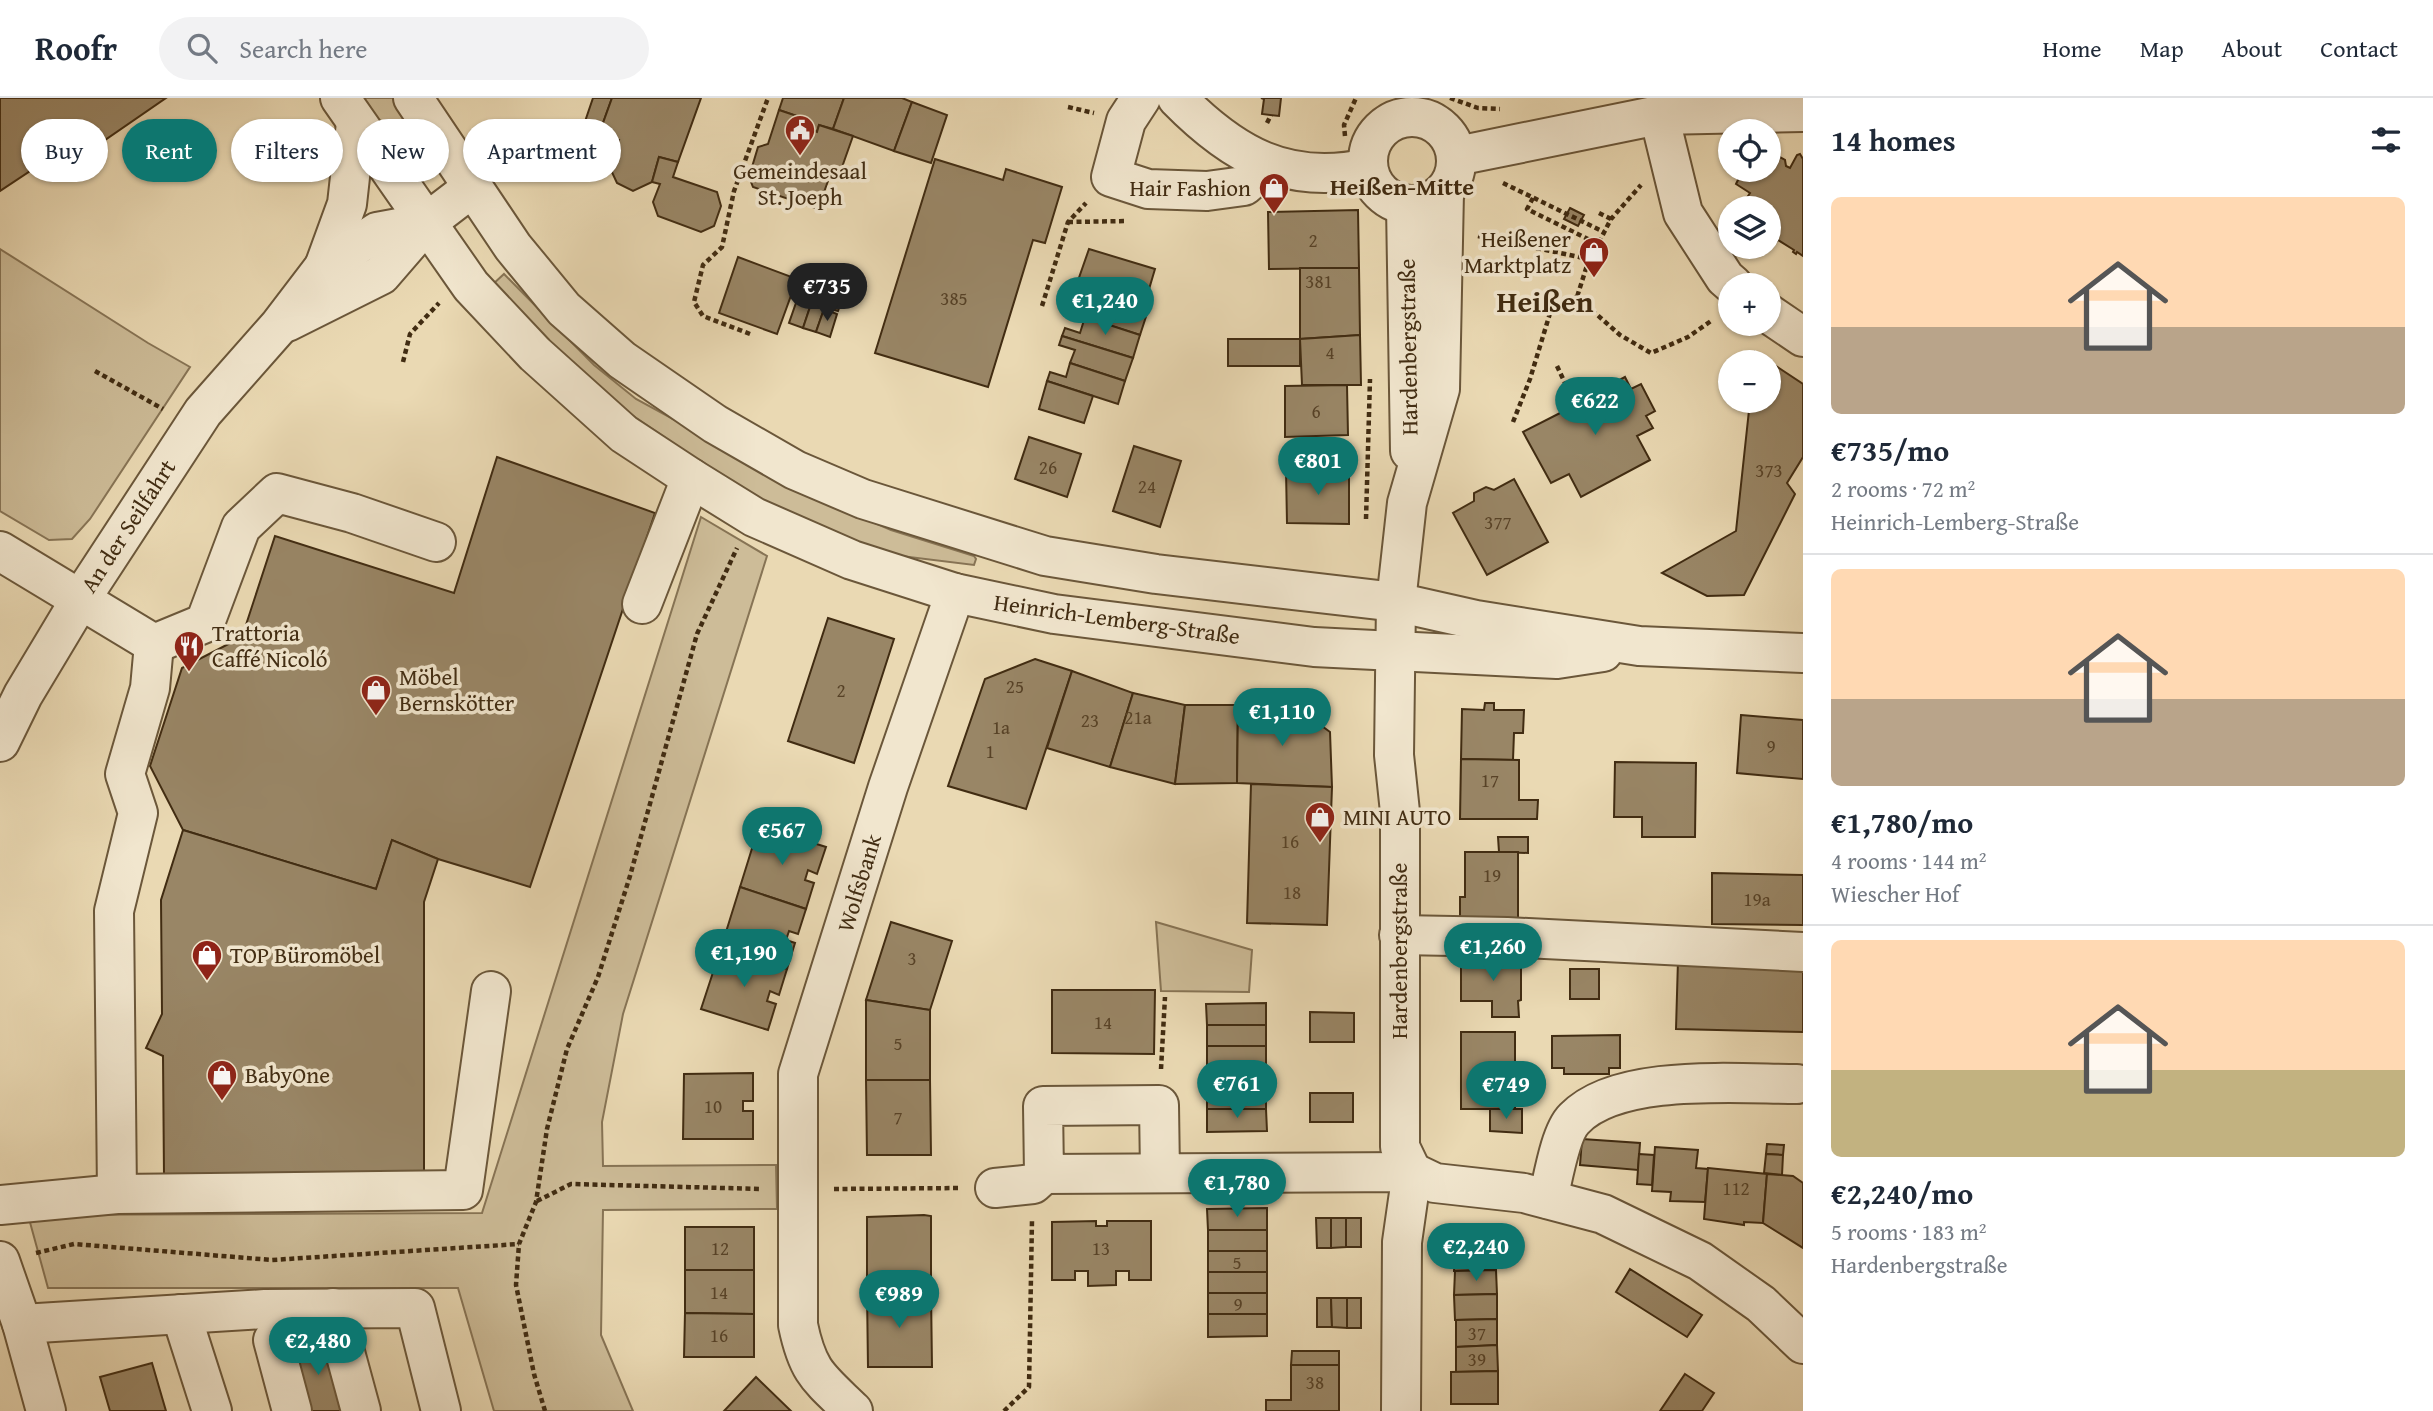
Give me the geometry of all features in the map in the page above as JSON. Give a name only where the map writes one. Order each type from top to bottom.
[{"type":"street","name":"Heinrich-Lemberg-Straße","points":[[414,98],[513,247],[564,309],[612,352],[715,424],[795,470],[863,499],[1045,556],[1156,574],[1396,602],[1476,620],[1639,646],[1803,653]]},
{"type":"street","points":[[1141,98],[1126,121],[1111,177],[1149,189],[1207,191],[1244,186],[1268,165]]},
{"type":"street","points":[[1177,98],[1218,133],[1268,165],[1295,172],[1323,174],[1368,168]]},
{"type":"street","name":"Heinrich-Lemberg-Straße","points":[[348,111],[471,286],[535,354],[624,434],[754,517],[852,560],[955,593],[1054,614],[1314,647],[1557,659],[1639,646]]},
{"type":"street","name":"Heinrich-Lemberg-Straße","points":[[324,267],[347,204],[348,111]]},
{"type":"street","points":[[1394,111],[1432,121],[1449,135],[1457,156],[1455,176],[1444,192],[1427,203],[1406,205],[1389,199],[1376,186],[1368,168],[1370,149],[1394,111]]},
{"type":"street","points":[[1457,156],[1658,116],[1803,112]]},
{"type":"street","points":[[1658,116],[1683,213],[1722,273]]},
{"type":"street","name":"An der Seilfahrt","points":[[279,326],[381,275],[425,223],[473,187]]},
{"type":"street","name":"Hardenbergstraße","points":[[1401,1411],[1402,1242],[1412,1172],[1400,1147],[1399,812],[1394,755],[1396,602],[1403,523],[1440,389],[1444,192]]},
{"type":"street","name":"Hardenbergstraße","points":[[1406,205],[1410,490]]},
{"type":"street","name":"An der Seilfahrt","points":[[0,742],[23,695],[80,600],[204,412],[279,326],[324,267],[377,232],[425,223]]},
{"type":"street","points":[[1781,322],[1803,337]]},
{"type":"street","points":[[642,604],[691,478]]},
{"type":"street","points":[[154,644],[205,624],[241,527],[277,493],[352,513],[436,542]]},
{"type":"street","points":[[0,551],[154,644]]},
{"type":"street","name":"Wolfsbank","points":[[853,1411],[816,1376],[804,1353],[798,1325],[798,1074],[888,788],[955,593]]},
{"type":"street","points":[[117,1194],[114,911],[138,813],[125,774],[150,688],[154,644]]},
{"type":"street","points":[[1399,935],[1507,937],[1803,952]]},
{"type":"street","points":[[0,1205],[117,1194],[463,1189],[491,991]]},
{"type":"street","points":[[1548,1199],[1558,1156],[1573,1119],[1600,1100],[1664,1084],[1797,1084]]},
{"type":"street","points":[[1038,1179],[1043,1107],[1159,1105],[1160,1173]]},
{"type":"street","points":[[995,1188],[1038,1179],[1160,1173],[1412,1172],[1436,1183],[1524,1193],[1603,1214],[1700,1261],[1761,1304],[1803,1344]]},
{"type":"street","points":[[0,1261],[22,1324],[46,1411]]},
{"type":"street","points":[[22,1324],[181,1314],[335,1317],[415,1308],[441,1411]]},
{"type":"street","points":[[181,1314],[212,1411]]},
{"type":"street","points":[[292,1411],[273,1340],[335,1317]]},
{"type":"street","points":[[335,1317],[361,1411]]},
{"type":"path","points":[[750,334],[703,316],[694,302],[703,265],[722,247],[734,191],[768,98]]},
{"type":"path","points":[[1450,98],[1478,108]]},
{"type":"path","points":[[1068,107],[1086,111]]},
{"type":"path","points":[[1267,123],[1271,115]]},
{"type":"path","points":[[1513,422],[1530,379],[1551,310],[1577,296],[1589,260],[1611,219],[1654,170],[1672,169]]},
{"type":"path","points":[[1042,306],[1068,222],[1111,177]]},
{"type":"path","points":[[1598,243],[1527,209],[1533,198],[1604,232]]},
{"type":"path","points":[[1599,213],[1611,219]]},
{"type":"path","points":[[1467,234],[1589,260]]},
{"type":"path","points":[[1577,296],[1620,335],[1651,353],[1688,337],[1711,321]]},
{"type":"path","points":[[403,362],[410,334],[432,310]]},
{"type":"path","points":[[1557,366],[1574,402]]},
{"type":"path","points":[[95,371],[194,426]]},
{"type":"path","points":[[545,1411],[534,1374],[516,1285],[519,1244],[536,1202],[547,1129],[567,1049],[598,977],[630,876],[697,634],[754,517]]},
{"type":"path","points":[[1159,1105],[1165,996]]},
{"type":"path","points":[[1004,1411],[1029,1387],[1038,1179]]},
{"type":"path","points":[[536,1202],[571,1184],[798,1190],[995,1188]]},
{"type":"path","points":[[0,1261],[74,1244],[272,1260],[519,1244]]},
{"type":"shaded area","points":[[364,98],[394,98],[408,119],[378,119]]},
{"type":"shaded area","points":[[0,249],[190,367],[90,519],[72,539],[49,540],[0,511]]},
{"type":"shaded area","points":[[504,274],[594,365],[636,399],[822,500],[891,530],[974,556],[974,565],[901,556],[848,539],[770,504],[732,483],[626,411],[542,336],[492,285]]},
{"type":"shaded area","points":[[701,517],[767,556],[623,1014],[602,1122],[603,1166],[776,1165],[777,1209],[603,1210],[601,1335],[633,1411],[494,1411],[458,1288],[48,1288],[28,1215],[482,1213]]},
{"type":"shaded area","points":[[1156,922],[1252,950],[1249,992],[1161,991]]},
{"type":"building","points":[[0,98],[166,98],[135,119],[122,119],[122,128],[108,138],[108,119],[21,119],[21,177],[0,191]]},
{"type":"building","points":[[593,98],[612,98],[604,119],[586,119]]},
{"type":"building","points":[[612,98],[701,98],[678,162],[659,157],[652,182],[633,191],[617,182],[621,182],[621,119],[604,119]]},
{"type":"building","points":[[783,98],[844,98],[833,129],[819,125],[817,132],[797,125],[800,117],[779,110]]},
{"type":"building","points":[[844,98],[902,98],[912,102],[894,151],[833,129]]},
{"type":"building","points":[[1261,98],[1281,98],[1279,116],[1262,114],[1264,99]]},
{"type":"building","points":[[912,102],[947,115],[931,163],[894,151]]},
{"type":"building","name":"Gemeindesaal St. Joeph","points":[[779,110],[800,117],[797,125],[817,132],[819,125],[853,136],[841,170],[833,167],[818,209],[753,187],[749,177],[758,147],[768,144]]},
{"type":"building","points":[[1800,154],[1803,159],[1803,256],[1781,242],[1781,196],[1748,196],[1750,193],[1736,184],[1781,182],[1781,158],[1790,168]]},
{"type":"building","points":[[659,157],[678,162],[673,177],[717,192],[721,206],[714,226],[701,232],[658,216],[653,202],[660,184],[652,182]]},
{"type":"building","points":[[935,159],[1003,180],[1006,169],[1062,187],[1045,243],[1033,240],[988,387],[875,353]]},
{"type":"building","points":[[1570,208],[1584,215],[1578,226],[1564,219]]},
{"type":"building","points":[[1358,210],[1359,268],[1269,269],[1268,212]]},
{"type":"building","points":[[1089,249],[1155,269],[1147,296],[1152,298],[1140,335],[1067,312]]},
{"type":"building","points":[[738,257],[797,279],[777,334],[719,313]]},
{"type":"building","points":[[1300,268],[1359,268],[1360,335],[1300,339]]},
{"type":"building","points":[[834,280],[847,285],[838,311],[825,307]]},
{"type":"building","points":[[797,300],[811,304],[803,328],[789,323]]},
{"type":"building","points":[[811,304],[824,309],[816,332],[803,328]]},
{"type":"building","points":[[824,309],[837,314],[830,337],[816,332]]},
{"type":"building","points":[[1085,317],[1140,335],[1133,358],[1062,336],[1065,328],[1080,333]]},
{"type":"building","points":[[1360,335],[1361,385],[1302,385],[1300,339]]},
{"type":"building","points":[[1062,336],[1133,358],[1125,381],[1070,363],[1075,350],[1059,345]]},
{"type":"building","points":[[1228,339],[1300,339],[1300,366],[1228,366]]},
{"type":"building","points":[[1070,363],[1125,381],[1118,404],[1047,381],[1050,372],[1066,377]]},
{"type":"building","points":[[1781,369],[1803,384],[1803,457],[1787,483],[1795,494],[1744,595],[1707,596],[1662,573],[1736,531],[1749,413],[1781,413]]},
{"type":"building","points":[[1625,377],[1631,389],[1641,384],[1655,411],[1646,416],[1653,428],[1637,436],[1650,460],[1581,497],[1569,474],[1551,483],[1523,432],[1566,410],[1564,407],[1582,397],[1583,400]]},
{"type":"building","points":[[1047,381],[1093,396],[1084,423],[1039,409]]},
{"type":"building","points":[[1347,385],[1348,435],[1285,437],[1285,386]]},
{"type":"building","points":[[1029,437],[1081,454],[1067,497],[1015,479]]},
{"type":"building","points":[[1134,446],[1181,461],[1160,527],[1113,511]]},
{"type":"building","name":"Möbel Bernskötter","points":[[497,457],[655,513],[530,887],[438,859],[392,840],[376,889],[183,830],[150,766],[182,668],[242,637],[275,536],[454,593]]},
{"type":"building","points":[[1286,470],[1349,470],[1349,524],[1287,523]]},
{"type":"building","points":[[1514,479],[1548,542],[1487,575],[1453,513],[1474,501],[1474,493],[1486,487],[1494,490]]},
{"type":"building","points":[[828,618],[894,639],[854,763],[788,741]]},
{"type":"building","points":[[1035,659],[1072,671],[1026,809],[948,786],[985,679]]},
{"type":"building","points":[[1072,671],[1133,693],[1110,767],[1047,748]]},
{"type":"building","points":[[1133,693],[1185,705],[1175,784],[1110,767]]},
{"type":"building","points":[[1485,703],[1494,703],[1494,710],[1524,710],[1523,733],[1514,733],[1513,760],[1461,759],[1462,709],[1484,710]]},
{"type":"building","points":[[1185,705],[1238,705],[1237,783],[1175,784]]},
{"type":"building","points":[[1238,705],[1296,707],[1330,732],[1332,787],[1237,783]]},
{"type":"building","points":[[1741,715],[1803,720],[1803,779],[1737,773]]},
{"type":"building","points":[[1461,759],[1519,760],[1519,800],[1538,800],[1537,819],[1460,819]]},
{"type":"building","points":[[1615,762],[1696,763],[1695,837],[1642,837],[1642,817],[1614,817]]},
{"type":"building","points":[[1251,784],[1332,787],[1327,925],[1247,923]]},
{"type":"building","points":[[759,826],[826,847],[817,874],[808,870],[805,880],[814,883],[806,909],[740,887]]},
{"type":"building","points":[[183,830],[376,889],[392,840],[438,859],[424,902],[424,1175],[164,1176],[163,1056],[146,1048],[162,1014],[161,900]]},
{"type":"building","points":[[1498,837],[1528,837],[1528,853],[1499,852]]},
{"type":"building","points":[[1465,852],[1518,852],[1518,921],[1460,921],[1460,897],[1465,897]]},
{"type":"building","points":[[1712,873],[1803,875],[1803,925],[1712,924]]},
{"type":"building","points":[[740,887],[806,909],[798,934],[789,931],[786,940],[795,943],[787,969],[721,948]]},
{"type":"building","points":[[891,922],[952,941],[930,1010],[866,1000]]},
{"type":"building","points":[[721,948],[787,969],[779,995],[770,991],[767,1001],[776,1004],[768,1030],[701,1009]]},
{"type":"building","points":[[1461,956],[1521,956],[1519,1017],[1492,1017],[1492,1001],[1461,1001]]},
{"type":"building","points":[[1678,960],[1803,963],[1803,1032],[1676,1029]]},
{"type":"building","points":[[1570,969],[1599,969],[1599,999],[1570,999]]},
{"type":"building","points":[[1052,990],[1155,990],[1154,1054],[1052,1053]]},
{"type":"building","points":[[866,1000],[930,1010],[930,1080],[866,1080]]},
{"type":"building","points":[[1266,1003],[1266,1025],[1207,1025],[1206,1004]]},
{"type":"building","points":[[1310,1012],[1354,1013],[1354,1042],[1310,1042]]},
{"type":"building","points":[[1207,1025],[1266,1025],[1266,1046],[1207,1046]]},
{"type":"building","points":[[1461,1032],[1515,1032],[1515,1109],[1461,1109]]},
{"type":"building","points":[[1620,1035],[1620,1068],[1609,1068],[1609,1074],[1564,1074],[1564,1068],[1552,1068],[1552,1036]]},
{"type":"building","points":[[1207,1046],[1266,1046],[1266,1067],[1207,1067]]},
{"type":"building","points":[[1207,1067],[1266,1067],[1266,1088],[1207,1088]]},
{"type":"building","points":[[753,1073],[753,1101],[743,1101],[743,1111],[753,1111],[753,1139],[683,1139],[684,1074]]},
{"type":"building","points":[[866,1080],[930,1080],[931,1155],[867,1155]]},
{"type":"building","points":[[1207,1088],[1266,1088],[1266,1109],[1207,1109]]},
{"type":"building","points":[[1310,1093],[1353,1093],[1353,1122],[1310,1122]]},
{"type":"building","points":[[1207,1109],[1266,1109],[1267,1131],[1207,1132]]},
{"type":"building","points":[[1490,1109],[1522,1109],[1522,1133],[1490,1131]]},
{"type":"building","points":[[1582,1139],[1640,1143],[1638,1170],[1580,1165]]},
{"type":"building","points":[[1767,1144],[1784,1145],[1783,1155],[1766,1154]]},
{"type":"building","points":[[1655,1147],[1698,1150],[1696,1168],[1708,1169],[1705,1202],[1670,1201],[1671,1192],[1652,1191]]},
{"type":"building","points":[[1639,1154],[1654,1155],[1652,1185],[1637,1184]]},
{"type":"building","points":[[1766,1154],[1783,1155],[1782,1175],[1764,1173]]},
{"type":"building","points":[[1708,1168],[1767,1174],[1763,1223],[1744,1222],[1744,1225],[1704,1219]]},
{"type":"building","points":[[1767,1174],[1793,1176],[1803,1183],[1803,1248],[1763,1223]]},
{"type":"building","points":[[1267,1208],[1267,1230],[1208,1230],[1207,1209]]},
{"type":"building","points":[[931,1216],[931,1292],[867,1292],[867,1217]]},
{"type":"building","points":[[1316,1218],[1331,1218],[1331,1248],[1317,1248]]},
{"type":"building","points":[[1331,1218],[1346,1218],[1346,1247],[1331,1248]]},
{"type":"building","points":[[1346,1218],[1361,1218],[1361,1247],[1346,1247]]},
{"type":"building","points":[[1096,1221],[1096,1226],[1107,1226],[1107,1221],[1151,1221],[1151,1280],[1129,1280],[1129,1271],[1116,1271],[1116,1285],[1088,1286],[1088,1271],[1075,1271],[1075,1280],[1052,1280],[1052,1222]]},
{"type":"building","points":[[685,1227],[754,1227],[754,1270],[685,1270]]},
{"type":"building","points":[[1208,1230],[1267,1230],[1267,1251],[1208,1251]]},
{"type":"building","points":[[1208,1251],[1267,1251],[1267,1272],[1208,1272]]},
{"type":"building","points":[[1496,1251],[1496,1270],[1454,1271],[1455,1252]]},
{"type":"building","points":[[1630,1269],[1702,1315],[1687,1337],[1616,1292]]},
{"type":"building","points":[[685,1270],[754,1270],[754,1314],[685,1313]]},
{"type":"building","points":[[1496,1270],[1497,1294],[1454,1295],[1455,1271]]},
{"type":"building","points":[[1208,1272],[1267,1272],[1267,1293],[1208,1293]]},
{"type":"building","points":[[867,1292],[931,1292],[932,1367],[868,1367]]},
{"type":"building","points":[[1208,1293],[1267,1293],[1267,1314],[1208,1314]]},
{"type":"building","points":[[1497,1294],[1497,1319],[1455,1320],[1454,1295]]},
{"type":"building","points":[[1317,1298],[1331,1298],[1332,1327],[1317,1327]]},
{"type":"building","points":[[1331,1298],[1347,1298],[1347,1328],[1332,1327]]},
{"type":"building","points":[[1347,1298],[1361,1298],[1361,1328],[1347,1328]]},
{"type":"building","points":[[685,1313],[754,1314],[754,1357],[684,1357]]},
{"type":"building","points":[[1208,1314],[1267,1314],[1267,1336],[1208,1337]]},
{"type":"building","points":[[1497,1319],[1497,1345],[1456,1347],[1456,1320]]},
{"type":"building","points":[[325,1339],[345,1411],[309,1411],[292,1348]]},
{"type":"building","points":[[1497,1345],[1498,1371],[1456,1372],[1456,1347]]},
{"type":"building","points":[[1292,1351],[1339,1351],[1339,1365],[1291,1365]]},
{"type":"building","points":[[152,1363],[166,1411],[110,1411],[100,1377]]},
{"type":"building","points":[[1291,1365],[1339,1365],[1339,1411],[1266,1411],[1266,1400],[1291,1400]]},
{"type":"building","points":[[1498,1371],[1498,1404],[1451,1404],[1451,1372]]},
{"type":"building","points":[[1685,1374],[1714,1393],[1702,1411],[1660,1411]]},
{"type":"building","points":[[756,1377],[791,1411],[724,1411]]},
{"type":"place","name":"Gemeindesaal St. Joeph","points":[[800,157]]},
{"type":"place","name":"Hair Fashion","points":[[1274,215]]},
{"type":"place","name":"Heißener Marktplatz","points":[[1594,279]]},
{"type":"place","name":"Trattoria Caffé Nicoló","points":[[189,673]]},
{"type":"place","name":"Möbel Bernskötter","points":[[376,717]]},
{"type":"place","name":"MINI AUTO","points":[[1320,844]]},
{"type":"place","name":"TOP Büromöbel","points":[[207,982]]},
{"type":"place","name":"BabyOne","points":[[222,1102]]},
{"type":"district","name":"Heißen-Mitte","points":[[1402,187]]},
{"type":"district","name":"Heißen","points":[[1545,302]]}]
